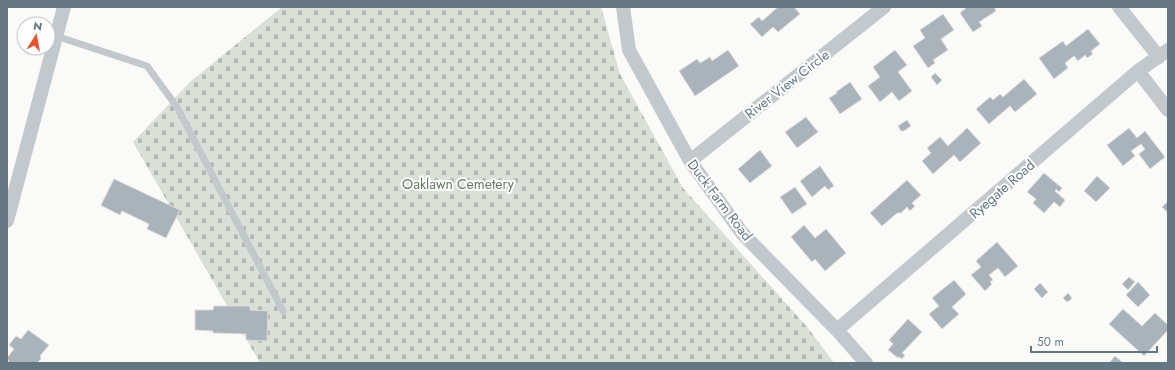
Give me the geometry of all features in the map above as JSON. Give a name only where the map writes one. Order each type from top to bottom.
[{"type":"street","points":[[56,36],[64,7]]},
{"type":"street","name":"Duck Farm Road","points":[[624,7],[629,50],[690,161],[742,233],[837,330],[866,363]]},
{"type":"street","name":"River View Circle","points":[[690,161],[884,7]]},
{"type":"street","points":[[1119,7],[1163,53]]},
{"type":"street","name":"Ryegate Road","points":[[837,330],[1138,71],[1163,53]]},
{"type":"street","points":[[7,221],[51,56]]},
{"type":"street","points":[[1138,71],[1168,110]]},
{"type":"lane","points":[[56,36],[147,66],[177,107],[283,311]]},
{"type":"green space","name":"Oaklawn Cemetery","points":[[282,7],[601,7],[620,74],[683,188],[808,328],[834,363],[260,363],[133,142],[191,81]]},
{"type":"building","points":[[778,7],[794,7],[800,14],[778,32],[773,27],[762,37],[750,24],[759,17],[762,21]]},
{"type":"building","points":[[967,7],[994,7],[996,11],[979,22],[982,26],[973,32],[960,13]]},
{"type":"building","points":[[943,14],[954,30],[941,39],[948,50],[933,60],[935,63],[928,68],[913,46],[925,38],[920,30]]},
{"type":"building","points":[[1088,29],[1100,44],[1091,51],[1093,54],[1087,58],[1085,55],[1078,61],[1074,56],[1065,63],[1068,68],[1054,79],[1039,58],[1063,41],[1066,46]]},
{"type":"building","points":[[728,50],[739,66],[695,96],[679,71],[697,59],[700,63],[710,57],[712,61]]},
{"type":"building","points":[[895,50],[907,65],[898,72],[912,91],[899,101],[892,92],[880,102],[868,86],[880,77],[873,67]]},
{"type":"building","points":[[935,73],[942,80],[937,85],[931,77]]},
{"type":"building","points":[[1024,79],[1037,94],[1015,112],[1010,106],[989,124],[976,109],[990,97],[993,100],[1000,94],[1003,97]]},
{"type":"building","points":[[850,82],[862,99],[840,114],[829,98]]},
{"type":"building","points":[[806,117],[818,132],[797,148],[785,132]]},
{"type":"building","points":[[907,120],[911,126],[904,131],[901,131],[898,126]]},
{"type":"building","points":[[967,128],[981,143],[960,162],[954,155],[933,174],[922,161],[931,153],[927,148],[940,137],[948,146]]},
{"type":"building","points":[[1129,128],[1137,138],[1145,131],[1165,157],[1150,169],[1139,154],[1145,149],[1141,144],[1131,151],[1135,156],[1123,166],[1107,145]]},
{"type":"building","points":[[760,150],[772,166],[750,183],[738,169]]},
{"type":"building","points":[[820,166],[834,186],[828,190],[825,186],[812,197],[800,181]]},
{"type":"building","points":[[1044,173],[1062,188],[1059,192],[1056,189],[1055,191],[1065,200],[1060,207],[1054,202],[1044,213],[1033,203],[1036,199],[1027,192]]},
{"type":"building","points":[[1097,176],[1110,188],[1096,202],[1084,191]]},
{"type":"building","points":[[114,179],[180,210],[166,238],[147,229],[149,224],[122,211],[120,215],[101,205]]},
{"type":"building","points":[[907,180],[921,195],[912,203],[915,206],[910,211],[907,207],[901,213],[897,213],[882,226],[870,213]]},
{"type":"building","points":[[795,187],[807,204],[792,214],[780,197]]},
{"type":"building","points":[[1168,201],[1168,213],[1162,207]]},
{"type":"building","points":[[804,225],[815,238],[826,229],[846,253],[825,271],[815,259],[812,262],[791,237]]},
{"type":"building","points":[[997,242],[1018,266],[1005,277],[998,268],[989,275],[993,280],[990,282],[992,284],[985,291],[971,275],[981,267],[976,261]]},
{"type":"building","points":[[1129,277],[1135,282],[1128,290],[1122,284]]},
{"type":"building","points":[[954,280],[966,294],[952,307],[959,314],[942,329],[929,314],[939,306],[932,298]]},
{"type":"building","points":[[1138,282],[1150,295],[1138,307],[1126,295]]},
{"type":"building","points":[[1040,283],[1048,292],[1042,298],[1034,289]]},
{"type":"building","points":[[1068,293],[1072,298],[1068,302],[1063,298]]},
{"type":"building","points":[[214,306],[250,306],[250,310],[268,311],[267,341],[246,340],[246,334],[213,333],[213,331],[195,330],[195,310],[213,310]]},
{"type":"building","points":[[1123,309],[1142,326],[1155,313],[1168,325],[1168,330],[1144,356],[1109,324]]},
{"type":"building","points":[[908,319],[922,332],[902,353],[905,355],[902,359],[899,357],[898,358],[888,350],[893,344],[889,340]]},
{"type":"building","points":[[28,330],[49,345],[40,356],[41,359],[37,363],[7,363],[9,361],[7,358],[14,349],[9,345],[16,336],[21,339]]},
{"type":"building","points":[[1115,356],[1123,363],[1109,363]]}]
